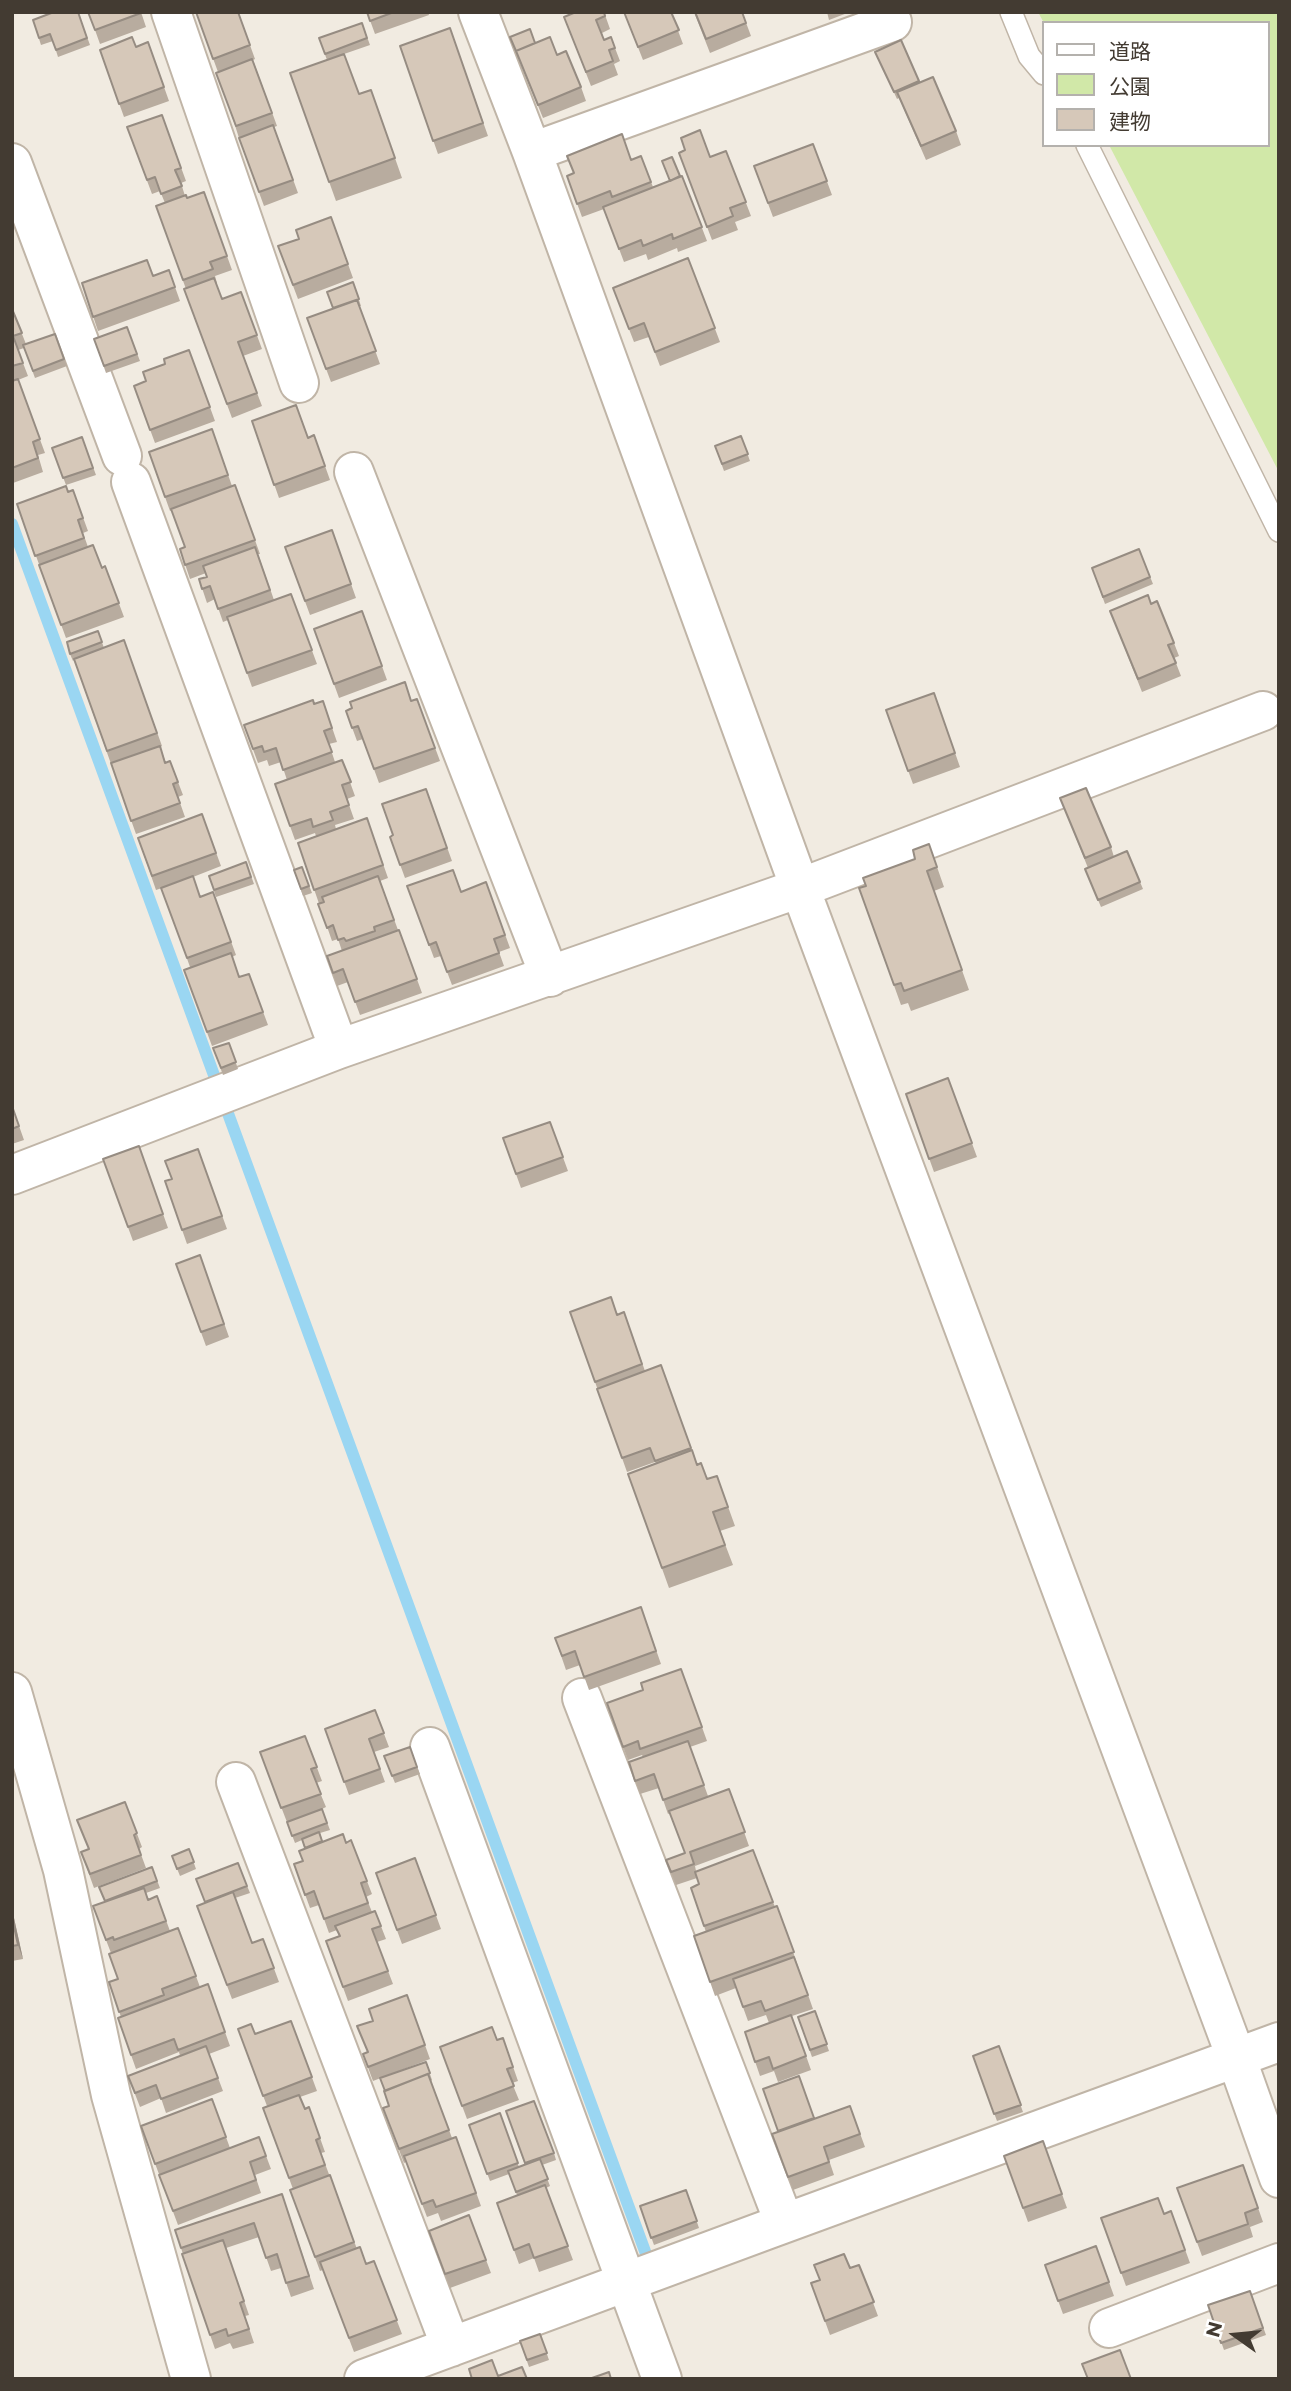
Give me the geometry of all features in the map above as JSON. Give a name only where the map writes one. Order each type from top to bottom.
[{"type":"street","points":[[171,12],[299,383]]},
{"type":"street","points":[[478,12],[1279,2178]]},
{"type":"street","points":[[532,152],[892,22]]},
{"type":"street","points":[[12,163],[339,1049]]},
{"type":"street","points":[[354,472],[550,977]]},
{"type":"street","points":[[12,1175],[339,1049],[800,888],[1262,711]]},
{"type":"street","points":[[12,1692],[63,1870],[111,2095],[191,2379]]},
{"type":"street","points":[[582,1698],[784,2222]]},
{"type":"street","points":[[430,1747],[662,2379]]},
{"type":"street","points":[[236,1782],[444,2359]]},
{"type":"street","points":[[365,2379],[444,2359],[784,2222],[1279,2042]]},
{"type":"street","points":[[1109,2328],[1279,2263]]},
{"type":"lane","points":[[1011,12],[1029,56],[1042,72]]},
{"type":"lane","points":[[1088,147],[1279,531]]},
{"type":"green space","points":[[1038,12],[1279,12],[1279,472],[1110,147],[1270,147],[1270,21],[1043,21]]},
{"type":"building","points":[[54,12],[78,12],[87,38],[56,50],[50,34],[39,38],[33,20]]},
{"type":"building","points":[[88,12],[141,12],[141,13],[95,30]]},
{"type":"building","points":[[196,12],[238,12],[250,45],[213,59]]},
{"type":"building","points":[[367,12],[394,12],[370,21]]},
{"type":"building","points":[[576,12],[604,12],[605,16],[596,20],[604,40],[611,37],[615,48],[609,50],[613,61],[586,72],[564,17]]},
{"type":"building","points":[[624,12],[671,12],[679,30],[638,47]]},
{"type":"building","points":[[695,12],[742,12],[746,23],[706,39]]},
{"type":"building","points":[[362,23],[367,38],[325,54],[319,38]]},
{"type":"building","points":[[450,28],[483,123],[433,141],[400,46]]},
{"type":"building","points":[[530,29],[535,43],[516,51],[510,37]]},
{"type":"building","points":[[132,37],[136,47],[148,42],[164,87],[119,104],[100,50]]},
{"type":"building","points":[[550,37],[557,55],[566,51],[581,87],[538,105],[516,51]]},
{"type":"building","points":[[901,40],[919,81],[894,92],[875,52]]},
{"type":"building","points":[[344,54],[359,94],[371,90],[395,158],[329,182],[290,73]]},
{"type":"building","points":[[252,59],[272,113],[236,126],[216,73]]},
{"type":"building","points":[[933,77],[956,131],[921,146],[897,92]]},
{"type":"building","points":[[162,115],[181,168],[175,170],[182,186],[161,194],[155,177],[147,180],[127,127]]},
{"type":"building","points":[[273,125],[293,180],[259,192],[239,138]]},
{"type":"building","points":[[700,130],[710,157],[726,151],[746,202],[730,208],[733,216],[707,227],[679,153],[685,150],[681,138]]},
{"type":"building","points":[[622,134],[631,160],[641,156],[651,182],[612,197],[610,191],[577,204],[567,176],[574,173],[567,156]]},
{"type":"building","points":[[813,144],[827,181],[768,203],[754,166]]},
{"type":"building","points":[[672,157],[680,176],[670,181],[662,161]]},
{"type":"building","points":[[682,176],[702,227],[673,239],[672,234],[643,246],[641,240],[619,249],[603,207]]},
{"type":"building","points":[[204,192],[227,256],[210,262],[213,269],[183,280],[156,206],[186,195],[187,198]]},
{"type":"building","points":[[331,217],[348,264],[293,285],[278,246],[299,239],[296,230]]},
{"type":"building","points":[[688,258],[715,328],[655,352],[644,323],[629,329],[613,288]]},
{"type":"building","points":[[147,260],[153,276],[169,270],[175,287],[93,317],[82,283]]},
{"type":"building","points":[[214,278],[222,299],[241,292],[257,335],[238,342],[257,393],[227,404],[184,289]]},
{"type":"building","points":[[353,282],[359,299],[333,308],[327,292]]},
{"type":"building","points":[[357,300],[376,351],[326,369],[307,318]]},
{"type":"building","points":[[12,309],[22,333],[13,336],[23,363],[12,366]]},
{"type":"building","points":[[127,327],[137,354],[104,366],[94,339]]},
{"type":"building","points":[[55,334],[64,359],[33,371],[23,345]]},
{"type":"building","points":[[189,350],[210,407],[150,430],[134,386],[146,381],[143,372],[165,364],[164,359]]},
{"type":"building","points":[[18,379],[40,439],[33,442],[38,458],[12,468],[12,381]]},
{"type":"building","points":[[296,405],[308,438],[314,435],[325,466],[274,485],[252,421]]},
{"type":"building","points":[[212,429],[228,475],[165,497],[149,452]]},
{"type":"building","points":[[741,436],[748,454],[722,464],[715,446]]},
{"type":"building","points":[[82,437],[93,468],[63,478],[52,448]]},
{"type":"building","points":[[235,485],[255,540],[185,565],[180,549],[185,547],[171,509]]},
{"type":"building","points":[[66,486],[68,492],[73,490],[83,518],[78,520],[84,538],[35,556],[17,504]]},
{"type":"building","points":[[332,530],[351,584],[305,601],[285,547]]},
{"type":"building","points":[[93,545],[102,568],[105,566],[119,603],[61,625],[39,565]]},
{"type":"building","points":[[255,547],[270,590],[218,609],[210,586],[202,589],[199,579],[207,577],[203,566]]},
{"type":"building","points":[[1139,549],[1150,577],[1103,597],[1092,568]]},
{"type":"building","points":[[291,594],[312,650],[247,673],[227,617]]},
{"type":"building","points":[[1148,595],[1151,604],[1157,601],[1174,643],[1168,645],[1176,663],[1138,679],[1110,611]]},
{"type":"building","points":[[362,611],[382,666],[334,684],[314,629]]},
{"type":"building","points":[[98,631],[102,642],[70,654],[67,642]]},
{"type":"building","points":[[124,640],[157,733],[107,751],[74,659]]},
{"type":"building","points":[[405,682],[411,701],[417,699],[435,748],[374,769],[358,726],[352,728],[346,711],[352,708],[350,702]]},
{"type":"building","points":[[934,693],[955,753],[908,771],[886,710]]},
{"type":"building","points":[[313,700],[314,704],[323,701],[332,728],[324,731],[332,752],[283,770],[276,748],[264,752],[262,746],[253,749],[244,725]]},
{"type":"building","points":[[160,746],[165,763],[170,761],[178,782],[173,784],[180,803],[131,821],[111,763]]},
{"type":"building","points":[[342,760],[351,782],[342,785],[349,805],[330,812],[333,820],[313,827],[311,819],[290,826],[275,784]]},
{"type":"building","points":[[1086,788],[1111,847],[1085,858],[1060,798]]},
{"type":"building","points":[[426,789],[447,848],[400,865],[382,804]]},
{"type":"building","points":[[202,814],[216,853],[152,876],[138,838]]},
{"type":"building","points":[[367,818],[383,865],[314,890],[298,843]]},
{"type":"building","points":[[929,844],[937,867],[927,871],[962,970],[904,991],[901,983],[894,985],[859,888],[866,886],[863,878],[915,859],[913,850]]},
{"type":"building","points":[[1127,851],[1140,882],[1098,900],[1085,869]]},
{"type":"building","points":[[246,862],[251,877],[214,890],[209,876]]},
{"type":"building","points":[[302,867],[309,886],[301,889],[294,870]]},
{"type":"building","points":[[453,870],[461,892],[486,882],[505,935],[494,939],[499,953],[447,972],[436,942],[429,945],[407,886]]},
{"type":"building","points":[[193,876],[200,897],[213,892],[231,942],[187,958],[161,888]]},
{"type":"building","points":[[378,876],[394,920],[374,927],[375,931],[346,941],[344,938],[338,940],[333,925],[327,928],[318,904],[324,902],[322,897]]},
{"type":"building","points":[[399,930],[417,979],[355,1002],[343,969],[333,973],[327,956]]},
{"type":"building","points":[[231,953],[239,977],[249,974],[263,1012],[207,1032],[184,970]]},
{"type":"building","points":[[229,1043],[236,1062],[221,1068],[213,1048]]},
{"type":"building","points":[[948,1078],[972,1143],[929,1159],[906,1094]]},
{"type":"building","points":[[12,1106],[19,1126],[12,1129]]},
{"type":"building","points":[[550,1122],[563,1157],[516,1174],[503,1138]]},
{"type":"building","points":[[139,1146],[163,1214],[128,1227],[103,1159]]},
{"type":"building","points":[[198,1149],[222,1216],[182,1230],[165,1181],[172,1179],[165,1161]]},
{"type":"building","points":[[200,1255],[224,1324],[201,1332],[176,1264]]},
{"type":"building","points":[[611,1297],[617,1315],[624,1312],[642,1364],[595,1382],[570,1312]]},
{"type":"building","points":[[661,1365],[691,1448],[655,1461],[650,1448],[622,1458],[597,1389]]},
{"type":"building","points":[[692,1450],[697,1465],[701,1463],[707,1479],[717,1476],[728,1507],[713,1512],[725,1545],[662,1568],[628,1474]]},
{"type":"building","points":[[641,1607],[656,1651],[584,1677],[575,1651],[562,1656],[555,1638]]},
{"type":"building","points":[[681,1669],[702,1727],[640,1749],[638,1741],[623,1747],[607,1703],[643,1690],[641,1683]]},
{"type":"building","points":[[375,1710],[384,1733],[369,1739],[380,1769],[344,1782],[325,1729]]},
{"type":"building","points":[[305,1736],[317,1767],[311,1769],[321,1794],[281,1808],[260,1752]]},
{"type":"building","points":[[688,1741],[704,1785],[663,1800],[654,1774],[635,1781],[629,1762]]},
{"type":"building","points":[[410,1747],[417,1767],[392,1776],[384,1756]]},
{"type":"building","points":[[729,1789],[745,1832],[690,1852],[694,1864],[671,1872],[666,1860],[685,1853],[669,1811]]},
{"type":"building","points":[[125,1802],[137,1833],[134,1835],[141,1855],[90,1874],[81,1852],[89,1849],[77,1820]]},
{"type":"building","points":[[322,1809],[327,1823],[292,1836],[287,1822]]},
{"type":"building","points":[[319,1832],[322,1841],[305,1848],[302,1839]]},
{"type":"building","points":[[343,1834],[346,1843],[351,1840],[367,1881],[361,1883],[368,1903],[324,1919],[314,1891],[305,1895],[294,1864],[303,1861],[299,1851]]},
{"type":"building","points":[[189,1849],[194,1862],[177,1869],[172,1856]]},
{"type":"building","points":[[753,1850],[773,1902],[704,1926],[691,1888],[699,1884],[695,1872]]},
{"type":"building","points":[[415,1858],[436,1915],[397,1930],[376,1873]]},
{"type":"building","points":[[238,1863],[247,1886],[205,1902],[196,1879]]},
{"type":"building","points":[[152,1867],[157,1881],[105,1901],[99,1887]]},
{"type":"building","points":[[144,1888],[148,1900],[157,1896],[166,1921],[114,1940],[113,1937],[106,1940],[93,1906]]},
{"type":"building","points":[[233,1892],[252,1943],[263,1939],[274,1968],[227,1985],[197,1906]]},
{"type":"building","points":[[777,1906],[794,1952],[710,1982],[694,1936]]},
{"type":"building","points":[[375,1911],[381,1926],[372,1929],[388,1971],[343,1987],[326,1941],[340,1936],[335,1926]]},
{"type":"building","points":[[12,1917],[18,1945],[12,1946]]},
{"type":"building","points":[[178,1928],[196,1976],[162,1989],[164,1995],[119,2012],[109,1982],[118,1979],[109,1954]]},
{"type":"building","points":[[794,1957],[808,1995],[765,2011],[761,2001],[743,2007],[733,1979]]},
{"type":"building","points":[[208,1984],[225,2032],[178,2050],[174,2039],[131,2055],[118,2018]]},
{"type":"building","points":[[407,1995],[425,2045],[368,2067],[363,2054],[368,2052],[357,2026],[373,2021],[369,2009]]},
{"type":"building","points":[[815,2011],[827,2044],[810,2050],[798,2017]]},
{"type":"building","points":[[791,2015],[806,2056],[773,2069],[769,2057],[755,2062],[745,2032]]},
{"type":"building","points":[[291,2021],[312,2077],[263,2096],[238,2029],[251,2024],[255,2034]]},
{"type":"building","points":[[492,2027],[497,2040],[503,2038],[513,2067],[507,2069],[514,2086],[462,2106],[440,2047]]},
{"type":"building","points":[[206,2046],[218,2078],[161,2099],[156,2085],[135,2093],[128,2076]]},
{"type":"building","points":[[999,2046],[1021,2105],[994,2114],[973,2056]]},
{"type":"building","points":[[426,2062],[430,2073],[385,2091],[380,2078]]},
{"type":"building","points":[[428,2074],[449,2130],[399,2149],[383,2108],[389,2106],[384,2091]]},
{"type":"building","points":[[799,2076],[814,2118],[778,2131],[763,2089]]},
{"type":"building","points":[[299,2095],[305,2109],[309,2107],[320,2138],[316,2140],[325,2165],[289,2178],[263,2108]]},
{"type":"building","points":[[212,2099],[226,2137],[155,2164],[141,2126]]},
{"type":"building","points":[[534,2101],[554,2153],[525,2163],[506,2111]]},
{"type":"building","points":[[850,2106],[860,2134],[824,2147],[829,2162],[788,2177],[772,2134]]},
{"type":"building","points":[[500,2113],[518,2163],[487,2174],[469,2125]]},
{"type":"building","points":[[259,2137],[266,2156],[250,2162],[256,2180],[173,2211],[159,2175]]},
{"type":"building","points":[[456,2137],[476,2193],[436,2207],[433,2200],[422,2204],[404,2156]]},
{"type":"building","points":[[1043,2141],[1062,2194],[1023,2208],[1004,2156]]},
{"type":"building","points":[[540,2159],[548,2179],[516,2192],[508,2171]]},
{"type":"building","points":[[1243,2165],[1258,2208],[1245,2213],[1248,2224],[1197,2242],[1177,2188]]},
{"type":"building","points":[[330,2175],[354,2242],[315,2257],[290,2190]]},
{"type":"building","points":[[545,2185],[568,2246],[534,2258],[529,2244],[514,2250],[497,2203]]},
{"type":"building","points":[[686,2190],[697,2221],[651,2238],[640,2206]]},
{"type":"building","points":[[282,2194],[309,2276],[286,2283],[277,2254],[266,2258],[254,2223],[181,2248],[175,2230]]},
{"type":"building","points":[[1158,2198],[1164,2214],[1171,2211],[1185,2250],[1121,2273],[1101,2218]]},
{"type":"building","points":[[469,2215],[486,2260],[445,2274],[429,2231]]},
{"type":"building","points":[[223,2240],[244,2301],[240,2303],[249,2329],[228,2336],[226,2329],[210,2335],[182,2254]]},
{"type":"building","points":[[1096,2246],[1109,2282],[1058,2301],[1045,2265]]},
{"type":"building","points":[[360,2247],[366,2264],[374,2261],[397,2320],[349,2338],[320,2262]]},
{"type":"building","points":[[844,2254],[850,2268],[859,2265],[874,2302],[825,2321],[811,2283],[820,2280],[814,2265]]},
{"type":"building","points":[[1250,2291],[1263,2328],[1221,2343],[1208,2305]]},
{"type":"building","points":[[540,2334],[547,2353],[527,2360],[520,2341]]},
{"type":"building","points":[[1120,2350],[1131,2379],[1088,2379],[1082,2364]]},
{"type":"building","points":[[492,2360],[498,2376],[522,2367],[527,2379],[472,2379],[469,2369]]},
{"type":"building","points":[[609,2372],[611,2379],[589,2379]]},
{"type":"waterway","points":[[12,524],[646,2254]]}]
